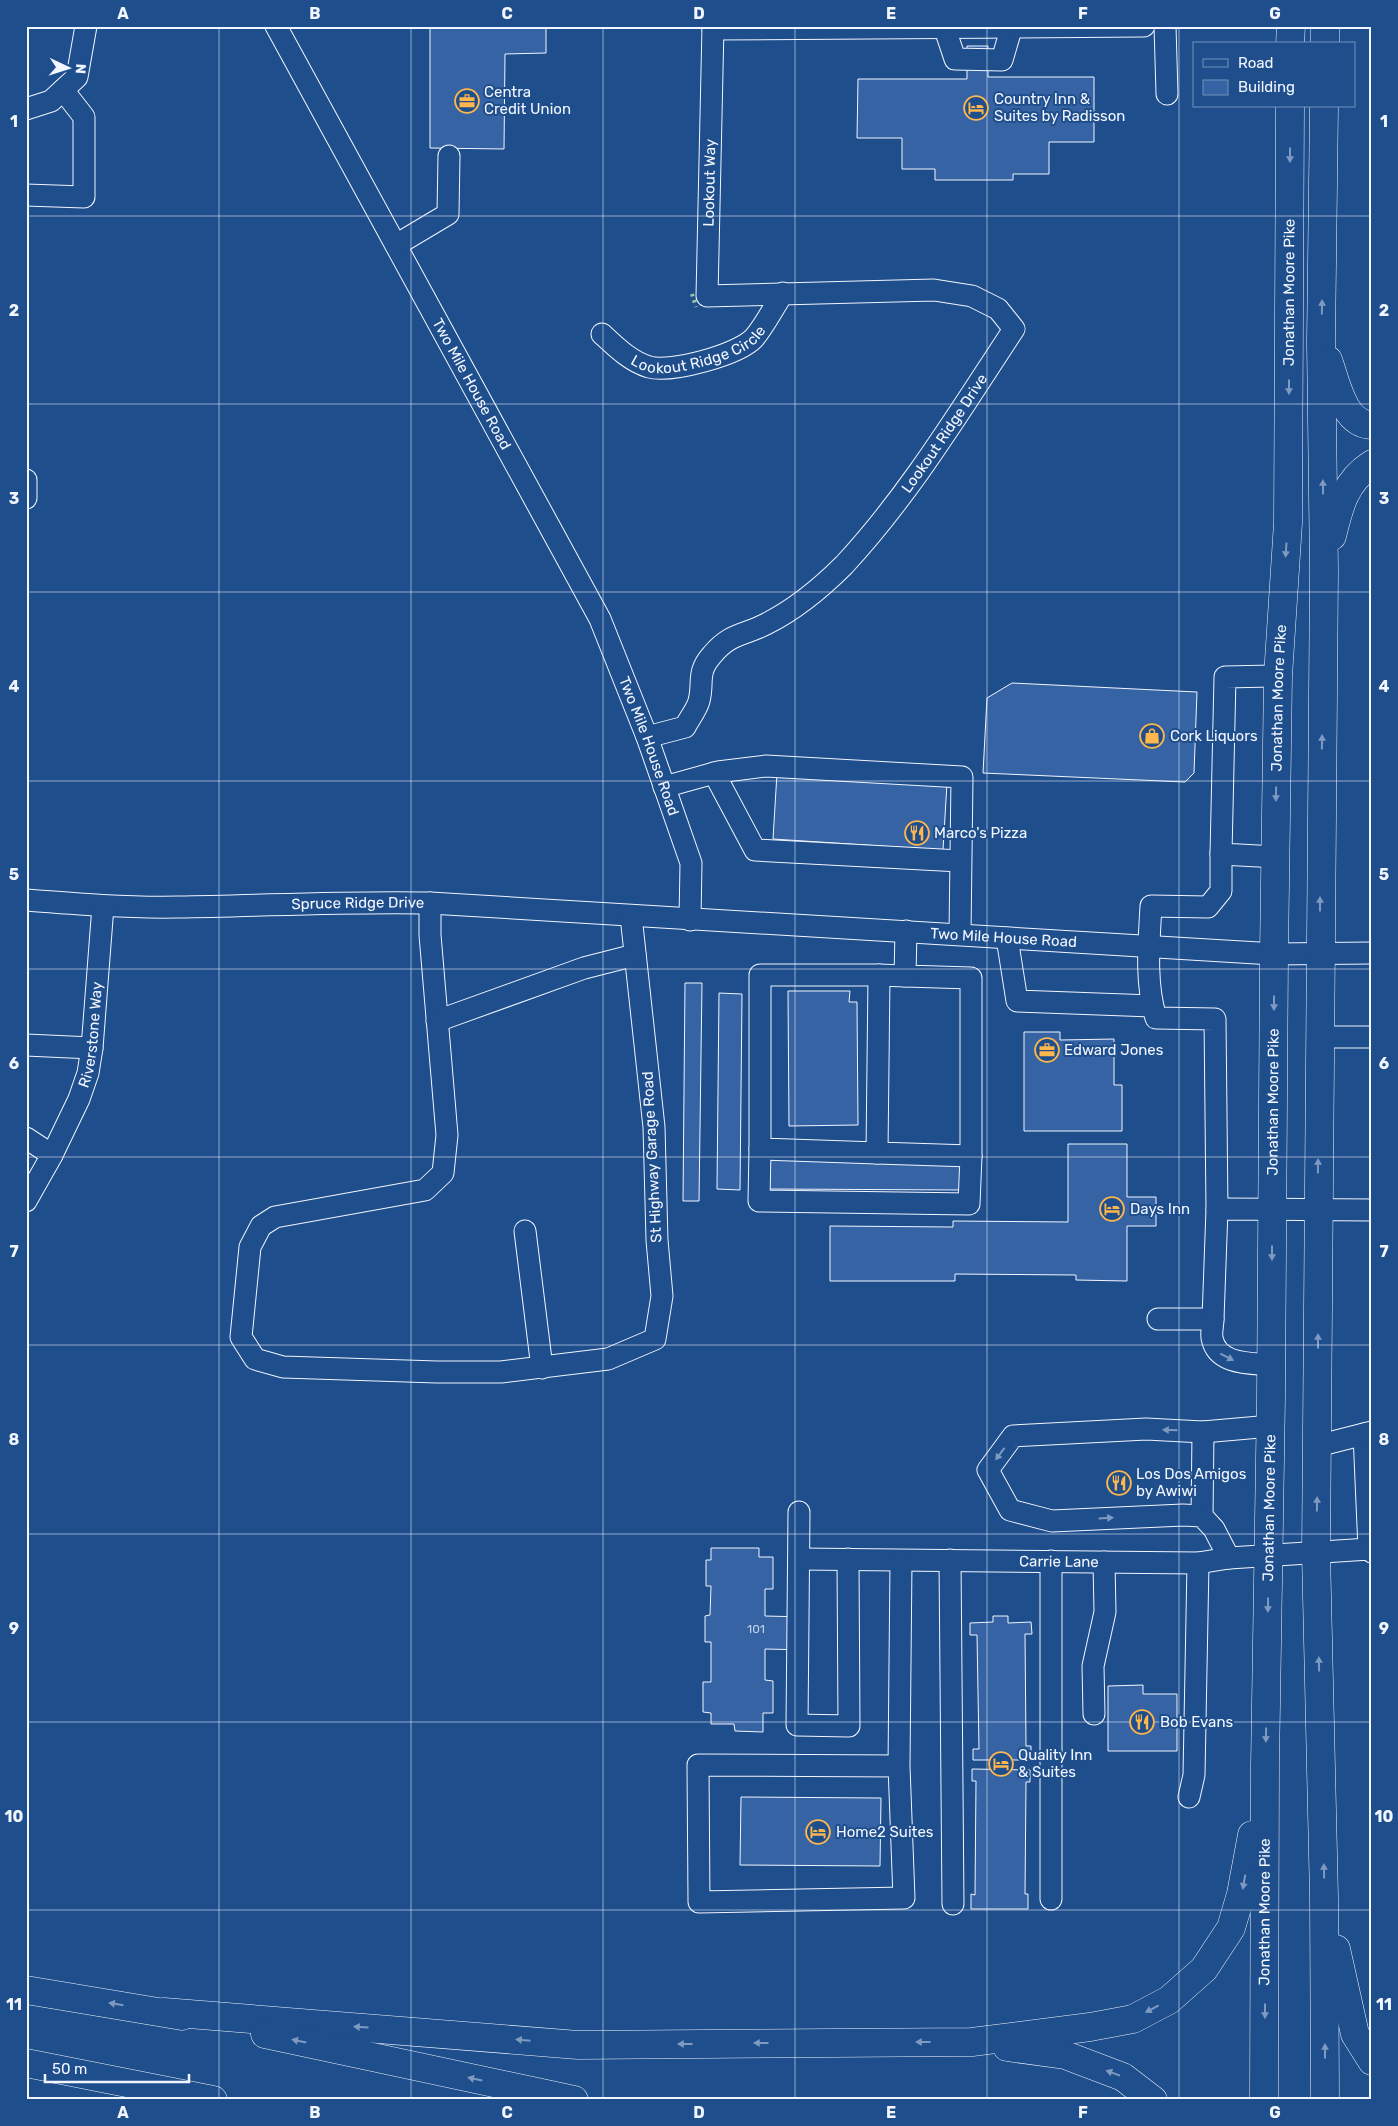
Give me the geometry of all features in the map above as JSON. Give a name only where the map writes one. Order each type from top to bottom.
[{"type":"highway","points":[[1290,42],[1291,26]]},
{"type":"highway","points":[[1325,26],[1325,42]]},
{"type":"highway","name":"Jonathan Moore Pike","points":[[1264,2100],[1265,1766],[1270,1556],[1275,857],[1278,676],[1288,523],[1290,108]]},
{"type":"highway","points":[[1324,108],[1322,342],[1324,571],[1316,1553],[1324,1897],[1325,2100]]},
{"type":"highway","points":[[1322,342],[1344,405],[1353,417],[1366,425],[1372,425]]},
{"type":"highway","points":[[1324,571],[1340,504],[1353,480],[1372,464]]},
{"type":"highway","points":[[164,2012],[578,2045],[972,2042],[1090,2027],[1133,2019],[1169,2000],[1204,1969],[1231,1928],[1241,1894],[1265,1766]]},
{"type":"highway","points":[[1324,1897],[1355,2034],[1372,2061]]},
{"type":"highway","points":[[26,1990],[164,2012],[574,2100]]},
{"type":"highway","points":[[972,2042],[1065,2055],[1123,2077],[1153,2100]]},
{"type":"highway","points":[[35,2064],[90,2087],[137,2100]]},
{"type":"highway","points":[[35,2064],[213,2100]]},
{"type":"street","points":[[26,109],[51,102],[77,77],[86,26]]},
{"type":"street","name":"Two Mile House Road","points":[[276,26],[600,619],[647,737],[690,863],[690,920],[960,934],[1274,954],[1372,953]]},
{"type":"street","points":[[713,28],[1144,26]]},
{"type":"street","points":[[1165,26],[1167,94]]},
{"type":"street","points":[[944,27],[955,59],[1002,60],[1012,27]]},
{"type":"street","name":"Lookout Way","points":[[707,296],[713,28]]},
{"type":"street","points":[[26,195],[84,197],[84,117],[63,90]]},
{"type":"street","points":[[396,245],[448,214],[449,156]]},
{"type":"street","name":"Lookout Ridge Drive","points":[[647,737],[685,727],[699,701],[700,675],[710,657],[725,640],[766,624],[817,592],[874,531],[925,462],[1014,328],[998,309],[972,296],[934,290],[707,296]]},
{"type":"street","name":"Lookout Ridge Circle","points":[[602,334],[622,354],[650,367],[692,365],[727,354],[753,339],[783,293]]},
{"type":"street","points":[[26,480],[26,498]]},
{"type":"street","points":[[1271,1365],[1237,1362],[1220,1355],[1212,1339],[1217,1208],[1215,1019],[1156,1018],[1152,1006],[1149,947],[1152,906],[1208,907],[1221,891],[1225,678],[1278,676]]},
{"type":"street","points":[[664,787],[714,773],[766,766],[962,777],[960,934]]},
{"type":"street","points":[[714,773],[755,850],[960,861]]},
{"type":"street","points":[[1221,854],[1275,857]]},
{"type":"street","name":"Spruce Ridge Drive","points":[[26,900],[103,906],[177,907],[352,901],[430,903],[690,920]]},
{"type":"street","points":[[430,903],[430,935],[447,1135],[443,1173],[425,1190],[275,1217],[261,1226],[250,1247],[241,1337],[255,1359],[283,1367],[437,1372],[501,1372],[542,1368],[525,1232]]},
{"type":"street","name":"Riverstone Way","points":[[26,1201],[52,1155],[88,1073],[92,1048],[103,906]]},
{"type":"street","name":"St Highway Garage Road","points":[[542,1368],[608,1358],[655,1340],[662,1296],[657,1240],[654,1127],[631,916]]},
{"type":"street","points":[[906,931],[906,976]]},
{"type":"street","points":[[1007,938],[1017,1001],[1152,1006]]},
{"type":"street","points":[[437,1021],[584,968],[635,956]]},
{"type":"street","points":[[877,1153],[879,974]]},
{"type":"street","points":[[879,974],[972,978],[969,1204],[759,1201],[760,975],[879,974]]},
{"type":"street","points":[[1319,1037],[1372,1037]]},
{"type":"street","points":[[26,1044],[92,1048]]},
{"type":"street","points":[[26,1138],[52,1155]]},
{"type":"street","points":[[760,1149],[971,1156]]},
{"type":"street","points":[[1217,1208],[1372,1210]]},
{"type":"street","points":[[1158,1319],[1213,1319]]},
{"type":"street","points":[[1202,1516],[1183,1515],[1052,1521],[1010,1510],[988,1470],[1012,1436],[1146,1429],[1203,1432],[1271,1426]]},
{"type":"street","points":[[1203,1432],[1202,1516],[1214,1529],[1229,1558]]},
{"type":"street","points":[[1317,1446],[1368,1433],[1371,1550]]},
{"type":"street","points":[[799,1512],[797,1725],[850,1726],[848,1559]]},
{"type":"street","name":"Carrie Lane","points":[[800,1558],[901,1561],[1198,1563],[1229,1558],[1371,1550]]},
{"type":"street","points":[[950,1560],[953,1904]]},
{"type":"street","points":[[899,1766],[698,1765],[699,1902],[904,1898],[899,1766],[901,1561]]},
{"type":"street","points":[[1051,1561],[1051,1899]]},
{"type":"street","points":[[1094,1714],[1093,1666],[1105,1612],[1104,1562]]},
{"type":"street","points":[[1189,1797],[1194,1775],[1198,1563]]},
{"type":"building","name":"Centra Credit Union","points":[[430,26],[546,26],[546,53],[505,54],[504,149],[430,148]]},
{"type":"building","name":"Country Inn & Suites by Radisson","points":[[967,46],[988,46],[988,77],[1094,77],[1094,142],[1049,142],[1049,174],[1013,174],[1013,180],[935,180],[935,169],[902,169],[902,138],[857,138],[858,79],[967,79]]},
{"type":"building","points":[[1012,683],[1197,692],[1194,773],[1185,782],[983,773],[987,698]]},
{"type":"building","points":[[777,773],[947,783],[943,850],[773,839]]},
{"type":"building","points":[[685,983],[702,983],[699,1201],[683,1201]]},
{"type":"building","points":[[788,991],[850,991],[849,1002],[857,1002],[858,1125],[789,1126]]},
{"type":"building","points":[[719,993],[742,994],[740,1190],[717,1189]]},
{"type":"building","points":[[1024,1032],[1060,1032],[1060,1040],[1114,1039],[1114,1085],[1122,1085],[1122,1131],[1024,1131]]},
{"type":"building","name":"Days Inn","points":[[1068,1144],[1127,1144],[1127,1197],[1156,1197],[1156,1226],[1127,1226],[1127,1281],[1076,1280],[1076,1275],[955,1274],[955,1281],[830,1281],[830,1226],[953,1227],[953,1221],[1068,1222]]},
{"type":"building","points":[[768,1160],[961,1161],[961,1190],[768,1189]]},
{"type":"building","points":[[711,1548],[759,1548],[759,1557],[773,1557],[773,1589],[765,1589],[765,1616],[808,1617],[807,1650],[765,1649],[765,1680],[773,1681],[773,1713],[763,1713],[763,1732],[735,1731],[734,1724],[711,1724],[711,1713],[703,1712],[703,1682],[711,1682],[711,1642],[705,1642],[705,1616],[710,1615],[711,1586],[706,1586],[706,1560],[711,1560]]},
{"type":"building","points":[[993,1616],[1008,1616],[1008,1623],[1031,1622],[1032,1634],[1025,1634],[1026,1746],[1031,1746],[1031,1760],[973,1760],[973,1749],[979,1749],[977,1635],[970,1635],[970,1623],[993,1622]]},
{"type":"building","points":[[1143,1685],[1143,1694],[1177,1694],[1177,1751],[1108,1751],[1108,1686]]},
{"type":"building","points":[[972,1769],[1030,1770],[1030,1782],[1026,1782],[1025,1894],[1028,1894],[1028,1909],[971,1909],[971,1894],[975,1895],[976,1781],[972,1781]]},
{"type":"building","points":[[741,1797],[881,1798],[880,1866],[740,1865]]},
{"type":"hedge","points":[[692,294],[696,307]]},
{"type":"place","name":"Centra Credit Union","points":[[467,101]]},
{"type":"place","name":"Country Inn & Suites by Radisson","points":[[976,108]]},
{"type":"place","name":"Cork Liquors","points":[[1152,736]]},
{"type":"place","name":"Marco's Pizza","points":[[917,833]]},
{"type":"place","name":"Edward Jones","points":[[1047,1050]]},
{"type":"place","name":"Days Inn","points":[[1112,1209]]},
{"type":"place","name":"Los Dos Amigos by Awiwi","points":[[1119,1483]]},
{"type":"place","name":"Bob Evans","points":[[1142,1722]]},
{"type":"place","name":"Quality Inn & Suites","points":[[1001,1764]]},
{"type":"place","name":"Home2 Suites","points":[[818,1832]]}]
